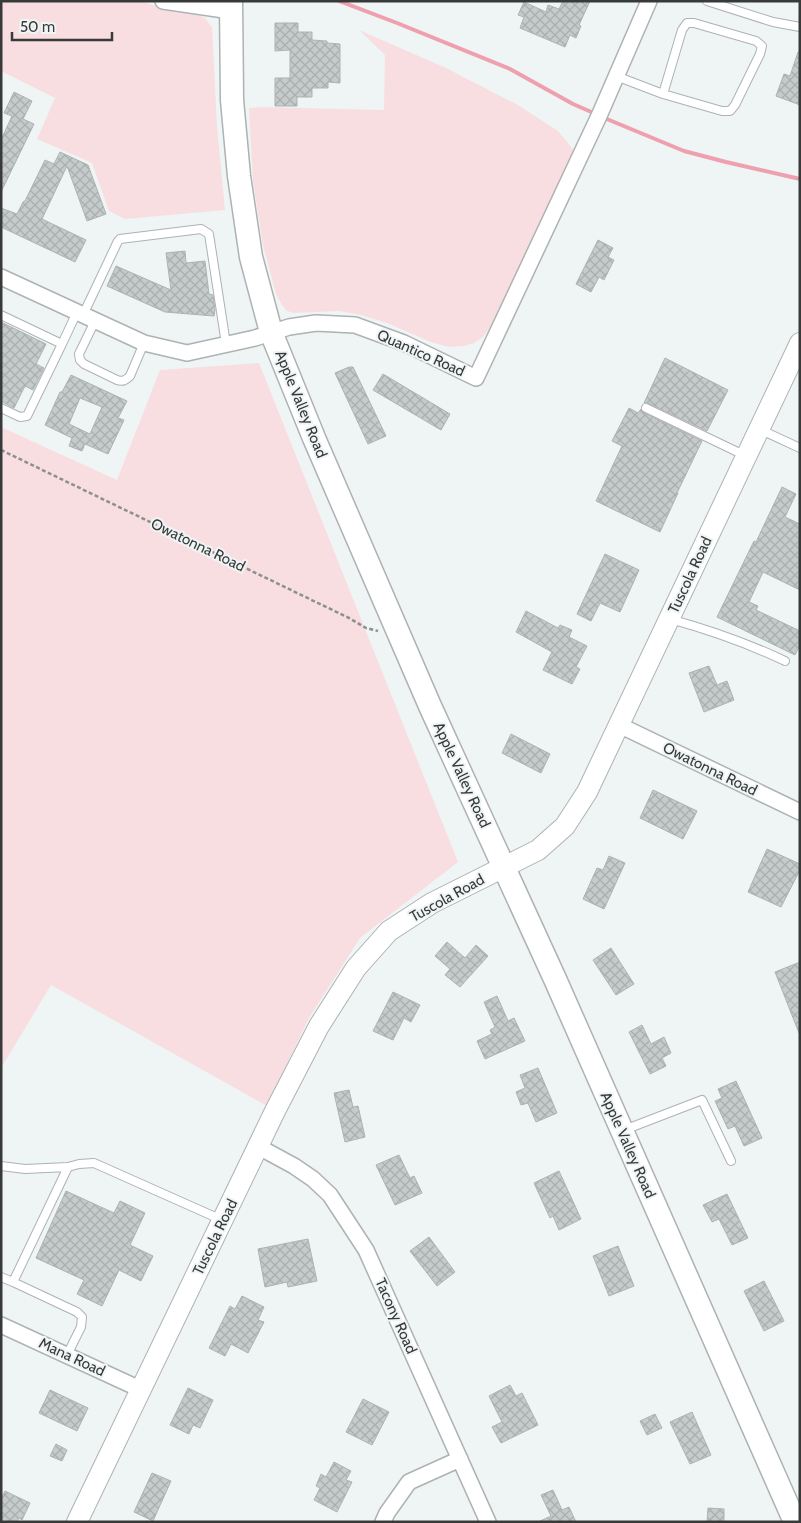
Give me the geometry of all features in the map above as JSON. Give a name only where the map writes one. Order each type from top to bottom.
[{"type":"main road","name":"Apple Valley Road","points":[[231,6],[232,100],[239,176],[251,257],[271,332],[314,438],[442,733],[505,867],[795,1522]]},
{"type":"street","points":[[163,1],[231,6]]},
{"type":"street","name":"Quantico Road","points":[[1,277],[144,343],[187,353],[316,323],[355,325],[404,343],[476,378],[600,116],[649,1]]},
{"type":"street","name":"Tuscola Road","points":[[77,1522],[275,1111],[319,1026],[356,968],[390,931],[432,903],[538,850],[565,826],[587,792],[800,343]]},
{"type":"street","name":"Owatonna Road","points":[[619,725],[800,812]]},
{"type":"street","name":"Tacony Road","points":[[258,1147],[294,1166],[313,1179],[330,1195],[349,1222],[366,1250],[488,1522]]},
{"type":"street","name":"Mana Road","points":[[1,1325],[142,1390]]},
{"type":"street","points":[[383,1522],[387,1513],[409,1482],[460,1459]]},
{"type":"lane","points":[[707,1],[800,28]]},
{"type":"lane","points":[[616,76],[662,94],[722,111],[730,111],[735,105],[760,54],[762,46],[756,41],[694,23],[687,23],[682,30],[662,94]]},
{"type":"lane","points":[[144,343],[130,376],[121,382],[84,364],[80,360],[79,354],[85,316],[118,241],[120,239],[201,230],[209,234],[226,344]]},
{"type":"lane","points":[[1,315],[62,344]]},
{"type":"lane","points":[[1,408],[20,417],[27,416],[62,344],[85,316]]},
{"type":"lane","points":[[646,408],[746,456]]},
{"type":"lane","points":[[759,429],[800,448]]},
{"type":"lane","points":[[670,619],[754,646],[785,661]]},
{"type":"lane","points":[[622,1131],[702,1100],[731,1161]]},
{"type":"lane","points":[[1,1166],[24,1170],[94,1163],[222,1220]]},
{"type":"lane","points":[[13,1282],[68,1167]]},
{"type":"lane","points":[[1,1277],[78,1312],[82,1317],[81,1327],[67,1355]]},
{"type":"path","name":"Owatonna Road","points":[[1,450],[366,628],[376,632],[396,628]]},
{"type":"shaded area","points":[[1,1],[141,1],[174,12],[199,15],[205,18],[212,27],[217,126],[225,210],[125,219],[109,211],[92,163],[37,139],[55,98],[1,71]]},
{"type":"shaded area","points":[[359,30],[446,68],[518,105],[558,131],[577,154],[491,327],[483,337],[474,343],[449,347],[431,342],[387,323],[339,311],[294,313],[287,311],[276,294],[263,245],[253,181],[249,108],[384,110],[385,55]]},
{"type":"shaded area","points":[[259,363],[458,862],[360,938],[309,1018],[267,1106],[51,985],[1,1068],[1,427],[117,480],[160,370]]},
{"type":"building","points":[[563,1],[590,1],[579,25],[581,26],[576,38],[570,35],[565,47],[520,28],[524,17],[518,15],[524,2],[546,12],[548,5],[559,9]]},
{"type":"building","points":[[275,23],[298,23],[298,32],[312,32],[312,40],[340,44],[340,83],[328,82],[328,88],[312,88],[312,97],[297,97],[297,106],[275,106],[275,78],[290,78],[290,50],[275,51]]},
{"type":"building","points":[[798,52],[800,52],[800,105],[776,96],[784,74],[790,76]]},
{"type":"building","points":[[14,92],[32,101],[23,119],[34,124],[1,192],[1,140],[12,116],[4,113]]},
{"type":"building","points":[[60,152],[88,165],[106,214],[87,221],[67,166],[42,219],[86,240],[75,262],[1,227],[1,208],[17,214],[45,160],[54,164]]},
{"type":"building","points":[[598,240],[613,248],[608,257],[614,260],[604,280],[599,277],[591,292],[576,284]]},
{"type":"building","points":[[185,251],[186,263],[205,261],[209,294],[213,295],[214,316],[165,312],[107,286],[116,266],[171,290],[166,253]]},
{"type":"building","points":[[1,322],[46,344],[36,364],[44,368],[33,390],[25,386],[14,408],[1,401]]},
{"type":"building","points":[[665,358],[728,390],[707,431],[648,403],[644,403]]},
{"type":"building","points":[[353,367],[386,436],[368,444],[335,373]]},
{"type":"building","points":[[383,374],[450,414],[441,430],[373,390]]},
{"type":"building","points":[[71,375],[127,401],[118,418],[124,420],[108,454],[85,444],[82,451],[69,446],[72,438],[45,425],[60,392],[62,392]],"holes":[[[80,398],[102,407],[90,434],[69,424]]]},
{"type":"building","points":[[629,408],[638,413],[641,409],[644,413],[702,441],[660,532],[596,501],[622,446],[612,441]]},
{"type":"building","points":[[782,487],[796,494],[785,517],[800,524],[800,590],[763,572],[749,602],[758,606],[756,610],[800,631],[800,645],[795,655],[717,617]]},
{"type":"building","points":[[605,554],[639,570],[620,612],[600,603],[591,621],[577,614]]},
{"type":"building","points":[[526,611],[558,628],[560,625],[572,630],[569,637],[587,646],[576,667],[580,669],[572,684],[543,670],[552,652],[516,632]]},
{"type":"building","points":[[709,666],[717,685],[727,681],[734,700],[704,712],[689,673]]},
{"type":"building","points":[[511,734],[550,754],[541,773],[502,753]]},
{"type":"building","points":[[653,790],[697,811],[683,839],[640,818]]},
{"type":"building","points":[[767,849],[800,864],[800,870],[781,907],[748,892]]},
{"type":"building","points":[[609,856],[625,863],[604,909],[583,899],[597,868],[603,870]]},
{"type":"building","points":[[447,942],[465,958],[476,945],[488,956],[460,987],[445,975],[450,969],[435,956]]},
{"type":"building","points":[[611,948],[634,984],[616,995],[593,960]]},
{"type":"building","points":[[800,962],[800,1032],[799,1033],[775,972]]},
{"type":"building","points":[[393,992],[420,1005],[411,1022],[404,1018],[393,1040],[373,1031]]},
{"type":"building","points":[[497,996],[508,1021],[514,1018],[525,1041],[485,1059],[477,1041],[492,1034],[490,1030],[495,1027],[484,1002]]},
{"type":"building","points":[[642,1025],[651,1044],[664,1037],[671,1053],[662,1058],[666,1066],[650,1074],[629,1032]]},
{"type":"building","points":[[538,1068],[557,1113],[536,1122],[528,1103],[521,1105],[516,1092],[525,1088],[520,1075]]},
{"type":"building","points":[[736,1081],[762,1138],[744,1146],[735,1126],[728,1129],[715,1101],[722,1098],[718,1089]]},
{"type":"building","points":[[349,1090],[353,1107],[358,1106],[365,1137],[345,1142],[334,1093]]},
{"type":"building","points":[[399,1155],[410,1178],[414,1176],[422,1193],[395,1205],[376,1165]]},
{"type":"building","points":[[559,1171],[581,1219],[559,1230],[553,1216],[550,1218],[534,1183]]},
{"type":"building","points":[[66,1191],[114,1213],[120,1201],[145,1213],[130,1245],[153,1256],[141,1281],[119,1270],[102,1306],[77,1294],[84,1280],[36,1258]]},
{"type":"building","points":[[727,1194],[748,1238],[732,1245],[719,1219],[712,1222],[703,1205]]},
{"type":"building","points":[[429,1237],[455,1272],[437,1286],[410,1251]]},
{"type":"building","points":[[308,1239],[317,1281],[288,1287],[287,1282],[265,1287],[258,1249]]},
{"type":"building","points":[[618,1246],[634,1286],[609,1296],[593,1256]]},
{"type":"building","points":[[764,1281],[784,1321],[764,1331],[744,1291]]},
{"type":"building","points":[[242,1296],[264,1307],[258,1320],[264,1322],[248,1353],[231,1344],[225,1356],[209,1348],[230,1306],[235,1309]]},
{"type":"building","points":[[510,1385],[516,1396],[522,1393],[538,1425],[501,1443],[492,1427],[502,1422],[489,1396]]},
{"type":"building","points":[[188,1388],[213,1400],[200,1428],[193,1425],[189,1434],[170,1425]]},
{"type":"building","points":[[50,1390],[88,1408],[77,1431],[39,1413]]},
{"type":"building","points":[[363,1399],[389,1412],[372,1445],[346,1432]]},
{"type":"building","points":[[692,1412],[711,1455],[690,1464],[670,1422]]},
{"type":"building","points":[[655,1414],[662,1428],[647,1435],[640,1421]]},
{"type":"building","points":[[56,1444],[67,1450],[62,1461],[50,1456]]},
{"type":"building","points":[[334,1462],[351,1471],[346,1480],[352,1482],[337,1512],[314,1500],[320,1488],[316,1486],[321,1474],[326,1477]]},
{"type":"building","points":[[152,1473],[171,1481],[153,1521],[134,1512]]},
{"type":"building","points":[[553,1490],[562,1510],[569,1507],[576,1522],[538,1522],[551,1516],[541,1495]]},
{"type":"building","points":[[5,1491],[30,1503],[22,1520],[19,1518],[17,1522],[1,1522],[1,1499]]},
{"type":"building","points":[[708,1508],[724,1509],[724,1522],[707,1522]]},
{"type":"waterway","points":[[339,1],[510,69],[573,104],[596,114]]},
{"type":"waterway","points":[[602,117],[684,151],[800,179]]}]
